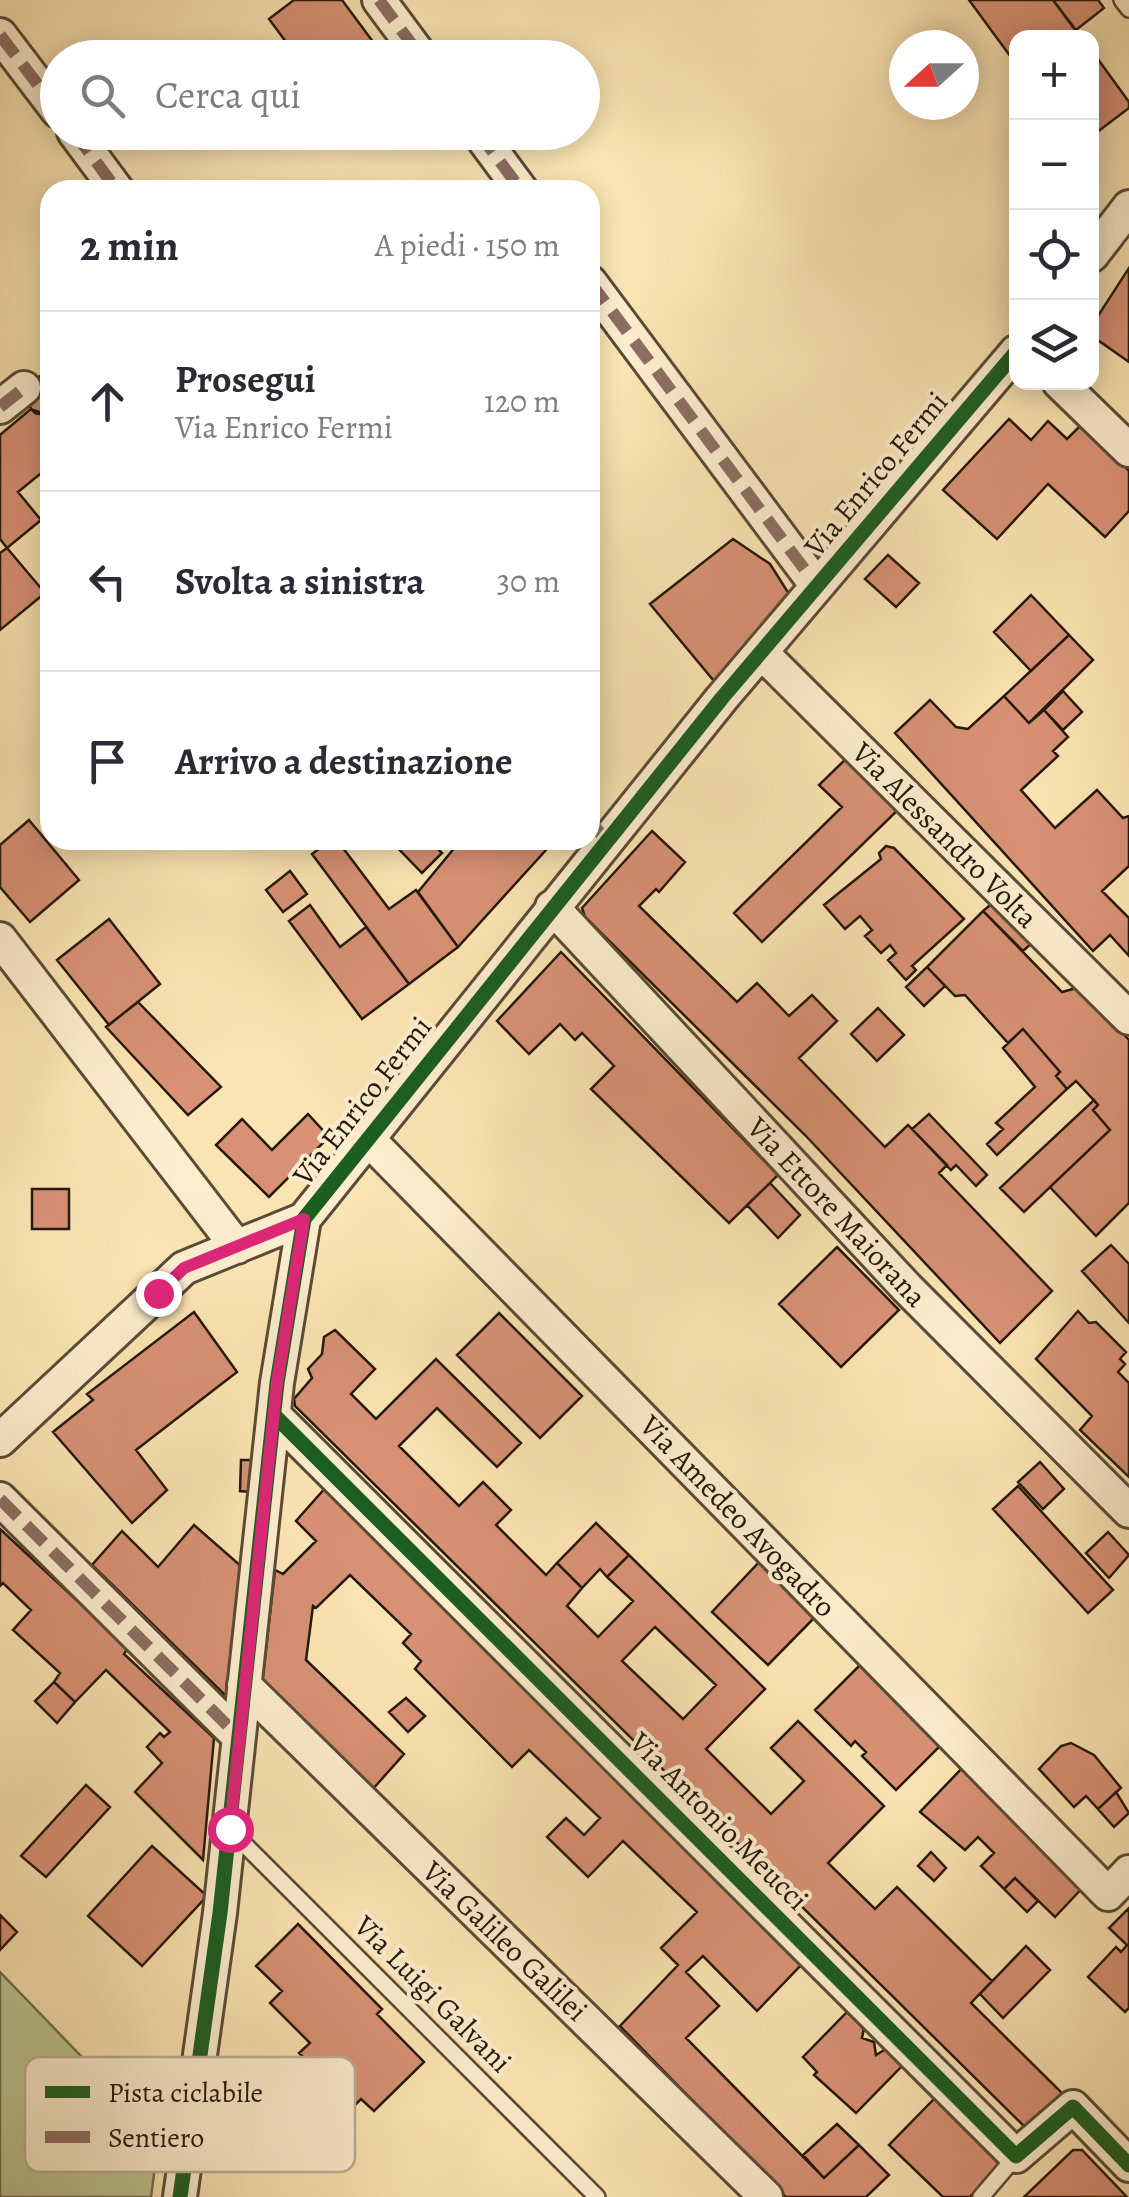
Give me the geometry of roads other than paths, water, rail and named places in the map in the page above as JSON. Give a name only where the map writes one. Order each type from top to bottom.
[{"type":"street","points":[[380,0],[409,40]]},
{"type":"street","points":[[0,34],[40,87]]},
{"type":"street","points":[[87,150],[110,180]]},
{"type":"street","points":[[492,150],[514,180]]},
{"type":"street","points":[[1099,247],[1129,207]]},
{"type":"street","points":[[600,295],[817,586]]},
{"type":"street","name":"Via Enrico Fermi","points":[[600,828],[761,652],[1009,360]]},
{"type":"street","points":[[1067,390],[1129,450]]},
{"type":"street","name":"Via Alessandro Volta","points":[[761,652],[1129,1018]]},
{"type":"street","name":"Via Enrico Fermi","points":[[199,2057],[230,1829],[274,1414],[304,1219],[552,908],[586,850]]},
{"type":"street","name":"Via Ettore Maiorana","points":[[552,908],[907,1288],[1129,1511]]},
{"type":"street","points":[[0,940],[237,1246]]},
{"type":"street","name":"Via Amedeo Avogadro","points":[[368,1138],[1118,1883]]},
{"type":"street","points":[[0,1440],[184,1268],[304,1219]]},
{"type":"street","name":"Via Antonio Meucci","points":[[274,1414],[1016,2156]]},
{"type":"street","points":[[0,1498],[239,1737]]},
{"type":"street","name":"Via Galileo Galilei","points":[[244,1685],[766,2197]]},
{"type":"street","points":[[1016,2156],[1073,2107],[1129,2165]]},
{"type":"street","name":"Via Enrico Fermi","points":[[180,2197],[183,2172]]},
{"type":"lane","points":[[1122,0],[1129,10]]},
{"type":"lane","name":"Via Luigi Galvani","points":[[230,1829],[598,2197]]},
{"type":"lane","points":[[981,2197],[1016,2156]]}]
